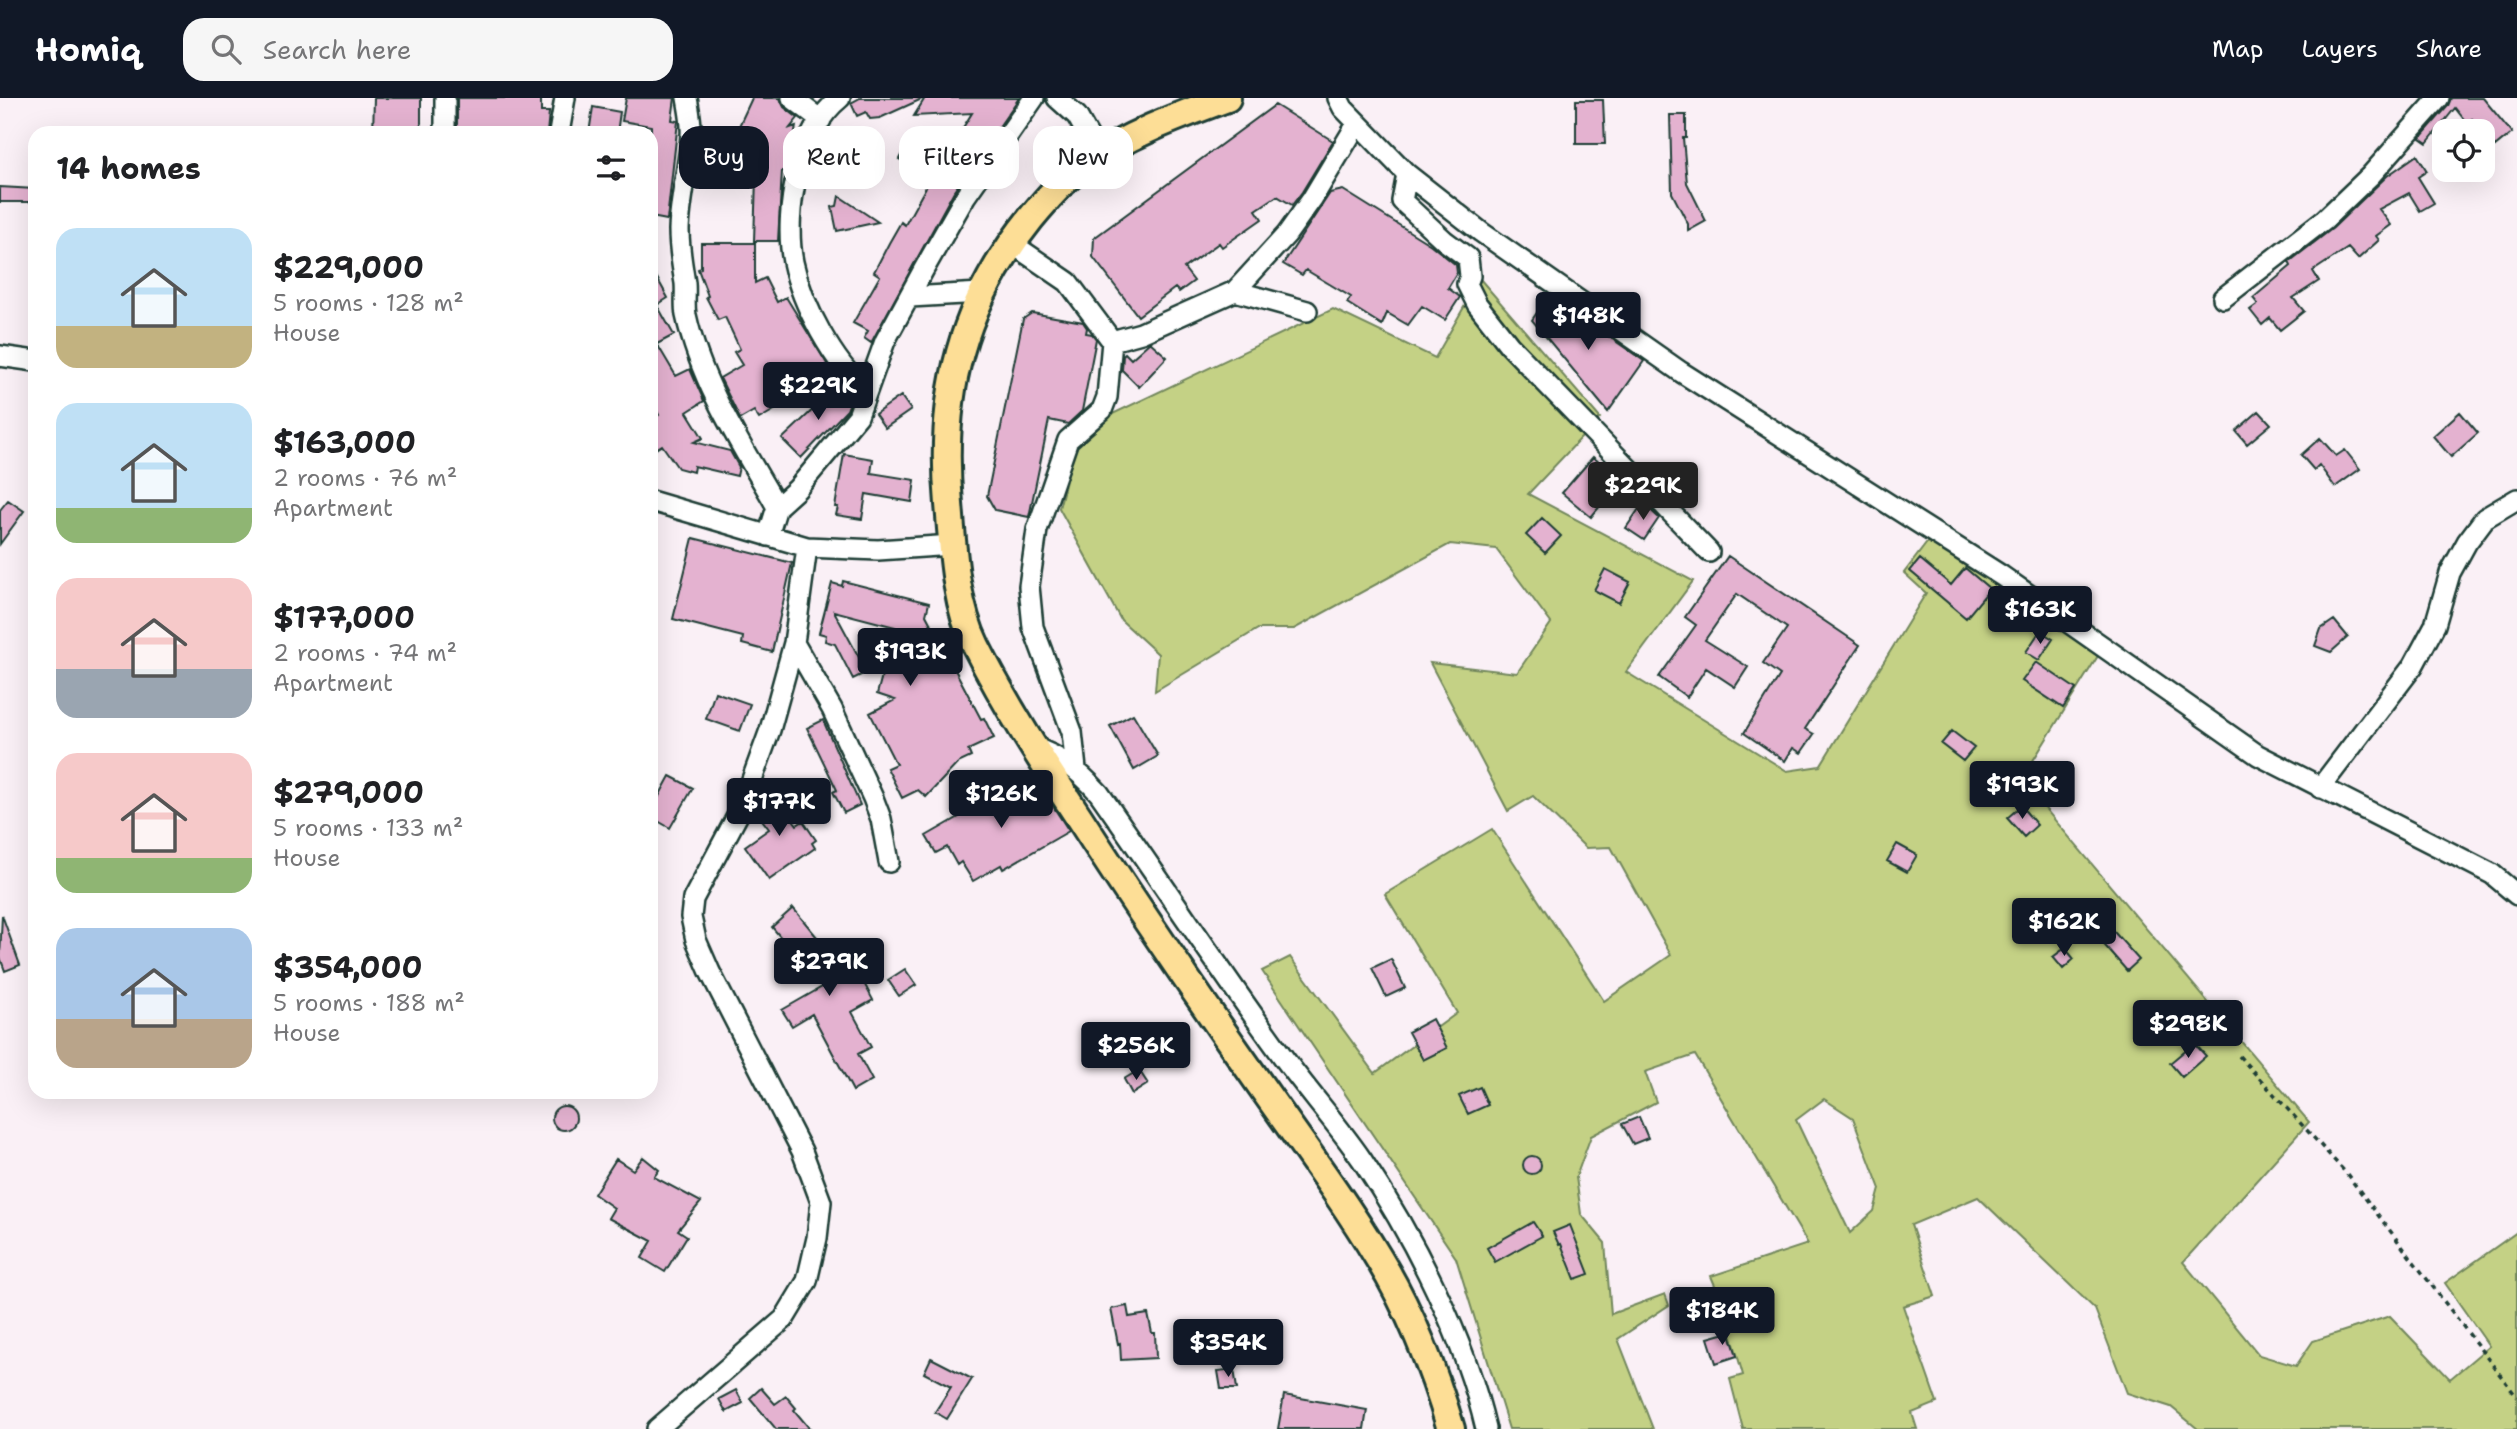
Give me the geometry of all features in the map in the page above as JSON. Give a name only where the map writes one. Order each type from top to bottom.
[{"type":"main road","points":[[1133,139],[1184,114],[1227,98]]},
{"type":"main road","points":[[1058,189],[1011,243],[981,293],[964,333],[953,384],[948,430],[948,490],[960,597],[975,644],[1032,747],[1160,942],[1336,1191],[1381,1262],[1443,1400],[1451,1429]]},
{"type":"street","points":[[445,98],[445,126]]},
{"type":"street","points":[[560,126],[565,98]]},
{"type":"street","points":[[687,98],[691,132],[679,229],[687,318],[711,385],[777,506]]},
{"type":"street","points":[[792,98],[821,120]]},
{"type":"street","points":[[840,98],[821,120],[803,150],[791,224],[793,260],[801,287],[825,338],[847,374],[866,391]]},
{"type":"street","points":[[768,536],[777,506],[797,489],[859,416],[885,341],[965,197],[1034,98]]},
{"type":"street","points":[[1057,98],[1077,116],[1083,126]]},
{"type":"street","points":[[1338,98],[1357,124],[1407,174],[1481,232],[1681,372],[2002,576],[2259,755],[2492,874],[2517,895]]},
{"type":"street","points":[[2222,298],[2325,219],[2370,176],[2439,98]]},
{"type":"street","points":[[1112,341],[1142,333],[1236,290],[1287,233],[1357,124]]},
{"type":"street","points":[[1407,174],[1402,201],[1445,241],[1468,258],[1467,284],[1493,326],[1654,498],[1709,552]]},
{"type":"street","points":[[1011,243],[1068,282],[1112,341],[1107,397],[1102,410],[1068,440],[1037,530],[1029,586],[1033,627],[1072,732],[1076,769]]},
{"type":"street","points":[[1236,290],[1307,311]]},
{"type":"street","points":[[910,297],[981,293]]},
{"type":"street","points":[[0,356],[28,360]]},
{"type":"street","points":[[2320,788],[2413,666],[2435,625],[2450,573],[2467,542],[2485,518],[2517,499]]},
{"type":"street","points":[[658,501],[807,547],[878,550],[953,545]]},
{"type":"street","points":[[657,1429],[784,1319],[807,1281],[817,1238],[821,1202],[802,1150],[710,972],[696,940],[691,917],[693,899],[742,807],[770,730],[794,643],[807,547]]},
{"type":"street","points":[[794,643],[832,709],[873,798],[881,820],[889,862]]},
{"type":"street","points":[[1032,747],[1049,752],[1076,769],[1099,793],[1278,1051],[1362,1159],[1406,1234],[1448,1320],[1475,1384],[1486,1429]]},
{"type":"path","points":[[2239,1055],[2346,1173],[2517,1397]]},
{"type":"green space","points":[[1480,279],[1600,418],[1528,494],[1693,581],[1626,672],[1787,771],[1820,766],[1926,593],[1904,573],[1929,540],[2101,651],[2021,780],[2309,1122],[2183,1262],[2259,1355],[2296,1366],[2313,1341],[2390,1316],[2450,1379],[2489,1346],[2445,1283],[2517,1232],[2517,1429],[2198,1429],[2171,1407],[2127,1393],[2095,1309],[1978,1197],[1911,1225],[1935,1296],[1903,1306],[1937,1403],[1912,1413],[1917,1429],[1743,1429],[1730,1379],[1743,1375],[1722,1302],[1711,1276],[1808,1244],[1695,1055],[1645,1072],[1656,1102],[1591,1136],[1576,1177],[1581,1214],[1605,1243],[1611,1314],[1665,1294],[1669,1305],[1618,1339],[1653,1429],[1509,1429],[1456,1258],[1262,971],[1290,957],[1375,1073],[1457,1013],[1385,894],[1492,829],[1604,1001],[1671,955],[1611,847],[1586,848],[1533,796],[1508,811],[1430,663],[1517,673],[1551,623],[1496,549],[1450,544],[1294,629],[1258,629],[1155,691],[1158,654],[1121,620],[1059,508],[1079,430],[1333,309],[1435,358]],"holes":[[[1824,1099],[1853,1118],[1880,1189],[1874,1211],[1850,1233],[1796,1120]]]},
{"type":"building","points":[[374,98],[421,98],[421,126],[373,126]]},
{"type":"building","points":[[457,98],[541,98],[541,112],[549,112],[548,126],[457,126]]},
{"type":"building","points":[[626,98],[675,98],[672,120],[678,121],[667,220],[658,218],[658,126],[622,121]]},
{"type":"building","points":[[752,98],[780,98],[784,107],[798,118],[792,126],[783,126],[778,241],[754,241],[756,189],[769,189],[769,126],[739,126]]},
{"type":"building","points":[[860,98],[924,98],[880,118],[870,119],[866,112],[857,116],[851,103]]},
{"type":"building","points":[[925,98],[1019,98],[999,126],[964,126],[972,113],[914,116]]},
{"type":"building","points":[[2451,98],[2483,98],[2512,133],[2495,147],[2495,119],[2464,119],[2455,108],[2446,119],[2437,119]]},
{"type":"building","points":[[1576,100],[1603,100],[1605,144],[1576,144]]},
{"type":"building","points":[[1275,105],[1333,141],[1302,192],[1292,205],[1277,196],[1256,210],[1262,219],[1222,247],[1219,243],[1184,268],[1194,281],[1179,292],[1175,288],[1138,316],[1093,257],[1094,238]]},
{"type":"building","points":[[593,107],[620,112],[618,126],[590,126]]},
{"type":"building","points":[[1670,115],[1686,115],[1686,138],[1683,138],[1687,183],[1706,221],[1688,231],[1688,224],[1672,193]]},
{"type":"building","points":[[2432,124],[2432,137],[2427,143],[2420,138]]},
{"type":"building","points":[[2417,155],[2427,171],[2418,177],[2434,203],[2420,211],[2409,193],[2379,209],[2391,225],[2376,236],[2379,240],[2358,259],[2348,248],[2313,271],[2319,281],[2293,298],[2304,311],[2280,330],[2270,318],[2262,325],[2250,310],[2258,304],[2253,298],[2291,266],[2289,262],[2333,228],[2387,176]]},
{"type":"building","points":[[0,187],[28,189],[28,202],[0,202]]},
{"type":"building","points":[[925,189],[955,189],[871,343],[864,338],[868,331],[853,323],[880,276],[874,272],[889,243],[901,222],[905,225]]},
{"type":"building","points":[[1343,190],[1431,245],[1456,265],[1457,273],[1448,288],[1460,297],[1445,320],[1422,306],[1408,325],[1387,313],[1382,325],[1347,303],[1351,297],[1306,270],[1302,275],[1283,264],[1330,193]]},
{"type":"building","points":[[839,196],[878,222],[837,231],[832,207],[837,206]]},
{"type":"building","points":[[701,243],[755,243],[755,283],[765,278],[777,302],[786,297],[832,372],[828,375],[830,377],[759,419],[754,411],[740,419],[720,378],[742,365],[734,352],[740,349],[725,317],[718,320],[706,297],[708,296],[698,269],[701,268]]},
{"type":"building","points":[[658,280],[668,298],[658,304]]},
{"type":"building","points":[[1549,295],[1644,361],[1608,412],[1532,320]]},
{"type":"building","points":[[658,307],[674,335],[658,343]]},
{"type":"building","points":[[1032,313],[1083,322],[1087,328],[1086,333],[1092,334],[1096,339],[1082,411],[1068,424],[1049,420],[1029,517],[995,510],[987,496],[1023,319]]},
{"type":"building","points":[[1150,342],[1167,357],[1139,387],[1122,370],[1123,355],[1125,353],[1131,359]]},
{"type":"building","points":[[658,346],[676,376],[690,369],[704,401],[687,412],[703,438],[694,442],[730,451],[739,467],[737,476],[694,466],[693,472],[678,468],[662,445],[658,448]]},
{"type":"building","points":[[838,386],[851,400],[847,410],[801,458],[782,439]]},
{"type":"building","points":[[901,396],[911,410],[885,428],[875,414]]},
{"type":"building","points":[[2259,411],[2271,424],[2247,444],[2236,431]]},
{"type":"building","points":[[2460,412],[2478,433],[2451,457],[2433,436]]},
{"type":"building","points":[[2320,438],[2336,456],[2345,450],[2360,469],[2335,487],[2319,465],[2314,470],[2301,455]]},
{"type":"building","points":[[844,454],[873,459],[871,473],[915,480],[912,502],[866,494],[862,519],[836,515]]},
{"type":"building","points":[[1593,457],[1621,481],[1591,517],[1562,493]]},
{"type":"building","points":[[8,500],[24,511],[0,544],[0,510]]},
{"type":"building","points":[[1643,503],[1659,518],[1644,540],[1626,528]]},
{"type":"building","points":[[1542,518],[1561,536],[1545,553],[1526,535]]},
{"type":"building","points":[[693,538],[792,563],[772,652],[742,644],[743,637],[673,619]]},
{"type":"building","points":[[1728,556],[1860,645],[1805,729],[1814,734],[1801,753],[1793,748],[1785,761],[1744,733],[1780,675],[1763,663],[1787,628],[1737,594],[1705,640],[1748,667],[1735,687],[1706,668],[1687,697],[1659,677],[1696,625],[1685,617]]},
{"type":"building","points":[[1920,559],[1951,585],[1965,568],[1990,589],[1966,618],[1910,571]]},
{"type":"building","points":[[1605,569],[1630,582],[1619,603],[1594,590]]},
{"type":"building","points":[[843,581],[929,603],[926,615],[981,719],[984,718],[994,738],[968,750],[971,757],[958,763],[926,797],[918,790],[902,798],[887,768],[896,764],[870,713],[895,700],[877,694],[895,627],[834,611],[867,672],[853,679],[835,644],[825,641],[826,635],[819,633],[832,583],[842,586]]},
{"type":"building","points":[[2334,620],[2348,637],[2331,652],[2315,646],[2321,629]]},
{"type":"building","points":[[2040,631],[2053,639],[2039,660],[2026,652]]},
{"type":"building","points":[[2036,662],[2076,689],[2063,708],[2022,681]]},
{"type":"building","points":[[715,692],[750,704],[740,731],[706,719]]},
{"type":"building","points":[[1133,714],[1158,756],[1134,770],[1110,726]]},
{"type":"building","points":[[823,720],[860,805],[844,813],[833,792],[837,790],[807,728]]},
{"type":"building","points":[[1952,731],[1974,748],[1963,761],[1941,744]]},
{"type":"building","points":[[670,776],[693,788],[670,828],[658,821],[658,798]]},
{"type":"building","points":[[1034,777],[1069,831],[1003,869],[1001,865],[973,881],[961,862],[957,865],[947,847],[936,853],[926,836],[1013,786],[1014,789]]},
{"type":"building","points":[[772,791],[797,825],[803,821],[816,840],[812,843],[815,848],[769,880],[745,846],[769,829],[754,809],[757,802]]},
{"type":"building","points":[[2021,806],[2037,825],[2024,837],[2007,818]]},
{"type":"building","points":[[1897,844],[1917,855],[1907,872],[1887,861]]},
{"type":"building","points":[[793,908],[845,971],[855,966],[873,1000],[852,1012],[871,1047],[858,1054],[872,1080],[853,1091],[812,1014],[792,1026],[782,1010],[822,987],[772,927]]},
{"type":"building","points":[[2098,914],[2139,960],[2127,971],[2087,925]]},
{"type":"building","points":[[2,915],[20,965],[5,971],[0,957]]},
{"type":"building","points":[[2065,948],[2074,959],[2063,969],[2053,957]]},
{"type":"building","points":[[1391,959],[1405,988],[1386,997],[1372,968]]},
{"type":"building","points":[[905,969],[916,985],[899,996],[888,980]]},
{"type":"building","points":[[1432,1019],[1447,1048],[1423,1060],[1408,1032]]},
{"type":"building","points":[[2194,1043],[2206,1056],[2182,1077],[2170,1063]]},
{"type":"building","points":[[1139,1070],[1148,1084],[1132,1094],[1124,1079]]},
{"type":"building","points":[[1480,1087],[1488,1105],[1468,1114],[1459,1096]]},
{"type":"building","points":[[564,1106],[572,1110],[576,1118],[572,1126],[564,1130],[556,1126],[552,1118],[556,1110]]},
{"type":"building","points":[[1639,1117],[1648,1138],[1633,1144],[1622,1124]]},
{"type":"building","points":[[1528,1156],[1536,1156],[1541,1165],[1539,1172],[1528,1174],[1523,1169],[1523,1161]]},
{"type":"building","points":[[643,1157],[659,1170],[654,1177],[701,1202],[678,1230],[687,1236],[665,1272],[642,1258],[652,1241],[608,1218],[614,1208],[594,1194],[616,1159],[633,1170]]},
{"type":"building","points":[[1533,1222],[1542,1236],[1495,1262],[1487,1248]]},
{"type":"building","points":[[1570,1225],[1589,1274],[1575,1279],[1561,1244],[1559,1245],[1553,1232]]},
{"type":"building","points":[[1127,1306],[1129,1317],[1148,1314],[1152,1333],[1155,1333],[1156,1358],[1121,1360],[1120,1343],[1118,1344],[1111,1309]]},
{"type":"building","points":[[1730,1334],[1737,1356],[1716,1363],[1708,1338]]},
{"type":"building","points":[[931,1358],[972,1379],[947,1419],[935,1412],[951,1387],[924,1373]]},
{"type":"building","points":[[1234,1369],[1237,1389],[1221,1389],[1218,1371]]},
{"type":"building","points":[[761,1388],[775,1404],[786,1396],[810,1429],[776,1429],[750,1398]]},
{"type":"building","points":[[736,1390],[743,1403],[726,1412],[719,1399]]},
{"type":"building","points":[[1284,1395],[1367,1410],[1364,1429],[1278,1429]]}]
